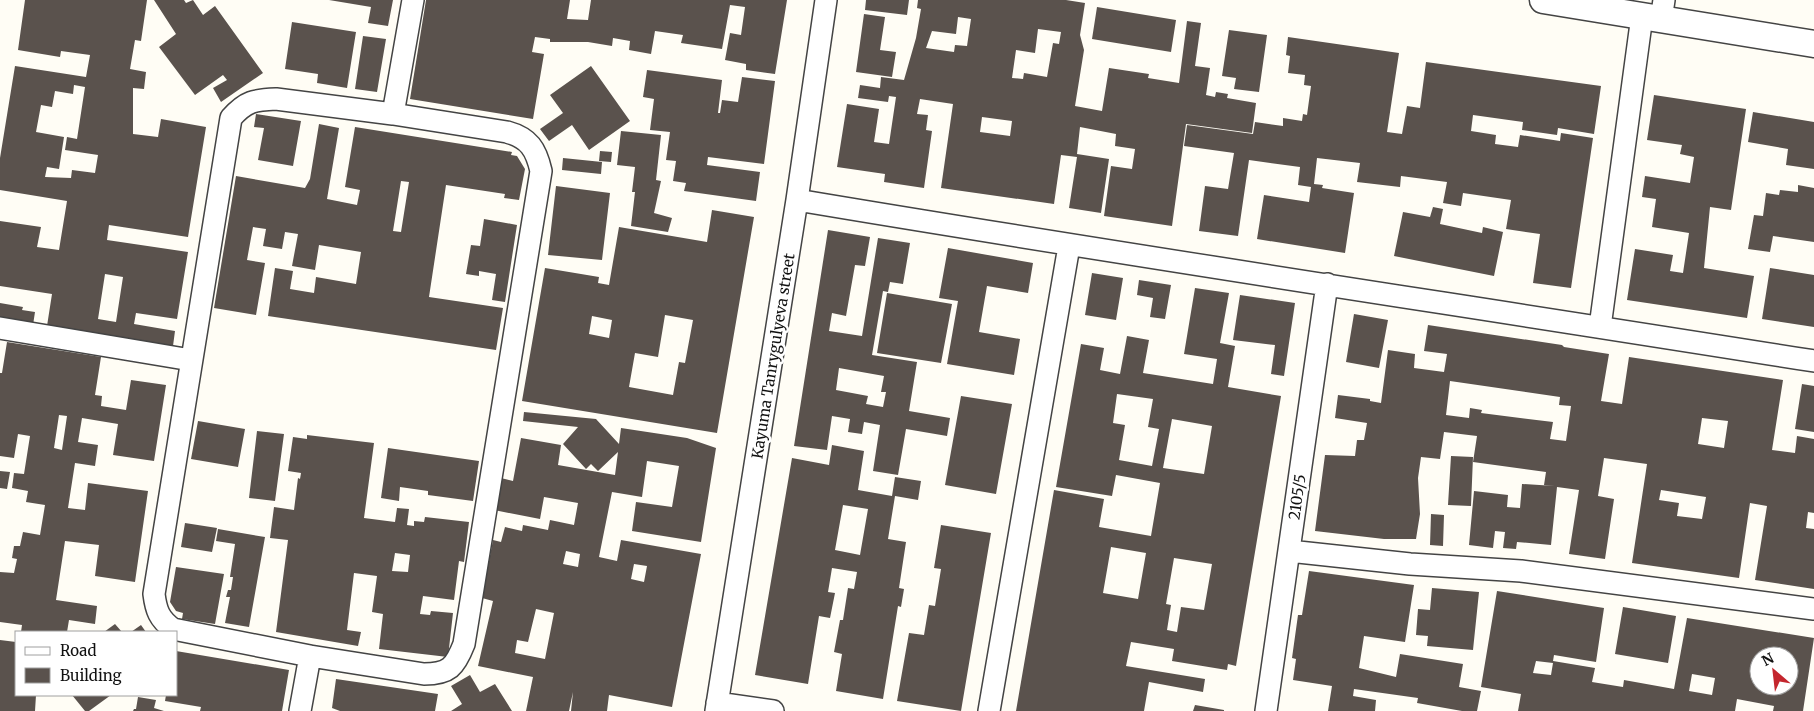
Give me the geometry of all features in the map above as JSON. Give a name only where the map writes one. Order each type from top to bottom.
[{"type":"street","points":[[393,114],[413,0]]},
{"type":"street","name":"Kayuma Tanrygulyeva street","points":[[717,707],[797,200],[826,0]]},
{"type":"street","points":[[1543,0],[1656,12],[1814,44]]},
{"type":"street","points":[[1600,327],[1656,12]]},
{"type":"street","points":[[276,99],[393,114],[521,136],[531,144],[538,156],[541,171],[464,644],[458,659],[449,669],[437,674],[424,674],[310,656],[187,633],[173,629],[162,621],[156,609],[154,594],[231,118],[242,106],[257,100],[276,99]]},
{"type":"street","points":[[797,200],[1069,246],[1327,284],[1814,361]]},
{"type":"street","points":[[989,711],[1069,246]]},
{"type":"street","name":"2105/5","points":[[1266,711],[1327,284]]},
{"type":"street","points":[[0,328],[191,360]]},
{"type":"street","points":[[1289,550],[1410,564],[1521,571],[1814,609]]},
{"type":"street","points":[[300,711],[310,656]]},
{"type":"street","points":[[717,707],[773,711]]},
{"type":"building","points":[[25,0],[147,0],[141,41],[135,40],[130,69],[146,72],[144,89],[133,88],[133,134],[158,137],[161,119],[206,127],[188,237],[109,225],[107,240],[188,252],[177,319],[136,313],[134,324],[175,331],[173,346],[47,326],[52,294],[0,286],[0,221],[41,227],[37,247],[59,250],[67,201],[0,190],[0,158],[15,66],[86,77],[90,55],[61,51],[60,57],[18,50]],"holes":[[[74,85],[85,87],[77,139],[67,137],[65,150],[98,155],[95,173],[72,170],[71,178],[45,177],[47,167],[59,169],[64,137],[36,132],[41,105],[52,107],[55,91],[73,94]],[[105,274],[123,277],[116,322],[98,319]]]},
{"type":"building","points":[[154,0],[184,0],[186,3],[193,0],[203,15],[215,6],[263,73],[221,102],[213,88],[227,80],[223,75],[195,95],[159,47],[176,34]]},
{"type":"building","points":[[329,0],[393,0],[388,26],[368,23],[371,7]]},
{"type":"building","points":[[426,0],[570,0],[567,19],[588,20],[591,0],[787,0],[775,74],[746,70],[746,64],[725,60],[730,33],[741,35],[745,7],[730,5],[722,49],[681,43],[683,35],[655,31],[651,54],[629,50],[630,41],[613,38],[612,46],[588,42],[550,42],[550,39],[535,37],[532,52],[544,54],[533,119],[410,99]]},
{"type":"building","points":[[866,0],[909,0],[907,15],[865,10]]},
{"type":"building","points":[[918,0],[1066,0],[1085,3],[1080,35],[1084,50],[1075,106],[1102,111],[1109,68],[1149,74],[1148,78],[1179,83],[1187,21],[1201,23],[1195,66],[1210,68],[1206,95],[1215,97],[1216,92],[1228,94],[1227,98],[1256,103],[1252,133],[1186,124],[1172,226],[1104,216],[1111,166],[1132,169],[1135,149],[1115,146],[1116,134],[1080,127],[1077,154],[1109,159],[1101,213],[1069,208],[1077,157],[1061,155],[1054,204],[941,188],[953,104],[920,99],[917,114],[928,115],[926,130],[932,131],[924,188],[884,182],[885,174],[837,167],[847,104],[879,109],[874,142],[889,144],[896,97],[889,96],[888,102],[858,98],[860,85],[880,88],[881,77],[904,80],[916,38],[921,9],[917,8]],"holes":[[[958,17],[971,19],[967,46],[955,45],[954,52],[926,48],[932,31],[956,34]],[[1038,29],[1061,32],[1059,44],[1053,43],[1047,77],[1024,73],[1023,79],[1012,78],[1016,50],[1035,53]],[[982,117],[1012,121],[1010,136],[980,132]]]},
{"type":"building","points":[[1097,7],[1176,20],[1171,52],[1092,39]]},
{"type":"building","points":[[864,14],[885,17],[880,50],[896,52],[892,77],[856,72]]},
{"type":"building","points":[[292,22],[356,32],[347,88],[317,83],[318,74],[285,69]]},
{"type":"building","points":[[1229,30],[1267,35],[1259,92],[1234,89],[1236,78],[1222,76]]},
{"type":"building","points":[[363,36],[386,39],[377,92],[355,89]]},
{"type":"building","points":[[1288,37],[1399,53],[1387,132],[1402,134],[1407,106],[1420,108],[1426,62],[1601,86],[1594,134],[1558,128],[1557,135],[1522,130],[1523,122],[1473,115],[1471,131],[1496,135],[1495,144],[1518,147],[1520,135],[1560,141],[1561,133],[1593,138],[1571,288],[1533,283],[1540,234],[1506,229],[1511,200],[1463,193],[1461,206],[1443,203],[1447,182],[1401,176],[1400,187],[1357,182],[1360,163],[1317,158],[1314,184],[1323,185],[1322,188],[1354,193],[1345,253],[1257,239],[1264,195],[1309,202],[1311,187],[1298,185],[1300,167],[1249,160],[1238,236],[1199,231],[1205,186],[1228,189],[1234,153],[1184,146],[1187,125],[1253,134],[1255,122],[1283,126],[1283,118],[1302,121],[1303,114],[1307,115],[1311,86],[1304,85],[1305,75],[1288,73],[1290,56],[1286,55]]},
{"type":"building","points":[[591,66],[630,121],[589,150],[572,125],[549,141],[540,129],[563,113],[550,95]]},
{"type":"building","points":[[647,70],[722,80],[718,113],[720,113],[722,100],[738,102],[742,77],[775,81],[764,164],[708,157],[707,165],[760,172],[756,201],[684,191],[686,183],[673,181],[676,161],[666,160],[670,132],[650,130],[654,99],[643,97]]},
{"type":"building","points":[[1654,95],[1746,109],[1731,210],[1710,207],[1704,268],[1754,276],[1747,318],[1627,300],[1635,249],[1673,255],[1670,271],[1683,273],[1689,233],[1652,227],[1656,199],[1642,197],[1645,176],[1690,183],[1694,157],[1680,154],[1682,145],[1647,140]]},
{"type":"building","points":[[1753,112],[1814,122],[1814,169],[1786,165],[1788,149],[1748,142]]},
{"type":"building","points":[[256,114],[301,121],[293,166],[258,160],[264,128],[254,127]]},
{"type":"building","points":[[319,124],[339,128],[327,199],[357,205],[360,190],[345,187],[355,127],[512,152],[511,155],[517,156],[525,169],[519,200],[504,198],[505,194],[446,185],[429,297],[503,308],[496,350],[268,316],[275,268],[293,271],[290,289],[314,293],[316,277],[356,284],[361,252],[319,245],[315,270],[292,266],[298,234],[285,232],[282,249],[263,246],[266,229],[253,227],[247,260],[265,263],[256,315],[214,308],[236,176],[305,188],[310,179]],"holes":[[[401,181],[409,182],[401,232],[393,231]]]},
{"type":"building","points":[[621,131],[661,135],[656,180],[661,181],[654,213],[672,218],[668,232],[631,226],[635,192],[632,192],[635,167],[617,165]]},
{"type":"building","points":[[600,151],[612,152],[611,162],[599,161]]},
{"type":"building","points":[[563,158],[602,162],[601,174],[562,170]]},
{"type":"building","points":[[1798,185],[1814,188],[1814,242],[1773,236],[1770,252],[1748,249],[1754,215],[1763,216],[1766,193],[1779,195],[1780,190],[1798,192]]},
{"type":"building","points":[[556,186],[610,193],[602,260],[548,255]]},
{"type":"building","points":[[1433,207],[1443,209],[1440,224],[1482,233],[1483,227],[1503,232],[1494,276],[1394,256],[1403,212],[1430,217]]},
{"type":"building","points":[[712,210],[754,217],[717,433],[522,401],[545,268],[599,277],[598,283],[609,285],[619,227],[707,242]],"holes":[[[665,315],[693,320],[685,363],[679,362],[673,395],[629,387],[635,353],[658,357]],[[592,316],[612,320],[609,338],[589,334]]]},
{"type":"building","points":[[484,219],[517,225],[505,302],[492,300],[496,274],[479,271],[479,276],[466,274],[471,245],[480,246]]},
{"type":"building","points":[[828,230],[870,237],[865,266],[855,265],[846,316],[832,313],[829,331],[862,336],[878,238],[910,243],[903,284],[890,282],[888,292],[883,291],[872,355],[917,362],[909,411],[950,418],[947,436],[906,429],[898,475],[873,471],[880,425],[864,422],[862,434],[848,432],[850,419],[832,416],[827,450],[794,446]],"holes":[[[839,368],[884,376],[881,392],[886,392],[883,407],[866,404],[868,396],[836,390]]]},
{"type":"building","points":[[948,248],[1033,263],[1028,293],[987,286],[979,332],[1020,339],[1014,375],[947,364],[958,301],[939,298]]},
{"type":"building","points":[[1770,268],[1814,275],[1814,327],[1762,319]]},
{"type":"building","points":[[1092,273],[1123,278],[1116,320],[1085,315]]},
{"type":"building","points":[[1139,280],[1171,285],[1165,319],[1150,317],[1153,298],[1137,295]]},
{"type":"building","points":[[1195,288],[1229,293],[1220,343],[1235,346],[1228,387],[1281,396],[1236,666],[1228,664],[1227,670],[1172,661],[1174,649],[1131,642],[1126,666],[1205,679],[1203,692],[1149,682],[1144,711],[1016,711],[1054,490],[1104,499],[1099,527],[1151,536],[1160,483],[1116,475],[1112,496],[1056,487],[1081,344],[1104,348],[1100,370],[1120,374],[1127,336],[1149,340],[1143,373],[1213,384],[1217,359],[1184,354]],"holes":[[[1117,394],[1153,399],[1148,427],[1159,429],[1152,466],[1119,460],[1125,425],[1113,423]],[[1172,419],[1212,426],[1204,474],[1163,468]],[[1111,547],[1146,553],[1138,599],[1103,593]],[[1174,558],[1212,564],[1204,610],[1181,607],[1177,632],[1167,630],[1171,605],[1166,604]]]},
{"type":"building","points":[[887,293],[952,304],[941,363],[877,353]]},
{"type":"building","points":[[1240,295],[1295,303],[1284,376],[1271,374],[1275,345],[1233,340]]},
{"type":"building","points":[[0,303],[23,307],[22,310],[35,312],[33,325],[0,320]]},
{"type":"building","points":[[1354,314],[1388,320],[1379,368],[1346,362]]},
{"type":"building","points":[[1428,325],[1609,354],[1601,401],[1622,404],[1629,357],[1783,380],[1772,450],[1795,453],[1797,436],[1814,439],[1814,513],[1808,512],[1806,528],[1814,529],[1814,589],[1755,580],[1767,506],[1750,503],[1739,578],[1632,563],[1647,464],[1604,458],[1598,496],[1614,499],[1605,559],[1569,554],[1579,490],[1557,487],[1551,545],[1517,542],[1516,549],[1503,548],[1505,532],[1495,531],[1493,548],[1469,545],[1474,491],[1508,495],[1507,507],[1520,508],[1522,484],[1555,486],[1544,485],[1546,472],[1473,462],[1477,436],[1444,432],[1440,459],[1421,457],[1418,478],[1420,514],[1416,539],[1384,539],[1315,531],[1325,455],[1355,456],[1357,440],[1364,440],[1367,423],[1335,418],[1338,395],[1370,399],[1370,401],[1381,403],[1388,350],[1415,354],[1414,368],[1444,372],[1447,354],[1424,351]],"holes":[[[1450,381],[1560,397],[1559,405],[1571,406],[1566,441],[1550,439],[1553,422],[1481,413],[1482,410],[1470,408],[1469,418],[1446,415]],[[1702,418],[1728,421],[1724,448],[1698,444]],[[1661,490],[1706,497],[1702,519],[1677,516],[1679,503],[1659,500]]]},
{"type":"building","points":[[7,342],[101,357],[95,395],[102,396],[101,406],[126,410],[131,380],[166,385],[154,461],[113,455],[118,424],[82,418],[78,442],[98,445],[95,466],[75,463],[68,508],[85,510],[88,483],[148,491],[135,582],[95,576],[99,545],[65,541],[56,600],[97,606],[95,624],[69,620],[67,631],[21,631],[22,625],[0,622],[0,572],[14,573],[17,559],[12,558],[14,546],[20,546],[23,532],[40,535],[45,505],[26,502],[28,491],[12,488],[14,473],[24,474],[30,436],[18,434],[14,458],[0,456],[0,373],[2,373]],"holes":[[[59,415],[67,416],[62,450],[54,448]]]},
{"type":"building","points":[[1802,384],[1814,386],[1814,432],[1795,429]]},
{"type":"building","points":[[961,396],[1012,404],[996,494],[945,485]]},
{"type":"building","points":[[524,412],[596,419],[619,444],[621,428],[687,438],[716,448],[701,542],[632,531],[636,502],[672,507],[679,466],[647,461],[642,497],[612,492],[599,557],[617,561],[621,540],[701,554],[672,707],[609,695],[607,711],[571,711],[573,692],[569,711],[526,711],[533,677],[478,666],[493,601],[482,598],[493,540],[501,542],[505,527],[522,531],[523,525],[548,530],[550,520],[574,525],[578,503],[544,497],[540,519],[494,510],[501,478],[513,481],[521,438],[561,445],[558,465],[615,475],[618,452],[598,471],[591,464],[586,469],[563,444],[578,427],[523,421]],"holes":[[[566,551],[580,554],[578,567],[563,564]],[[634,564],[647,566],[644,582],[631,579]],[[536,609],[554,613],[545,659],[515,653],[517,640],[528,642]]]},
{"type":"building","points":[[198,421],[245,429],[238,467],[191,459]]},
{"type":"building","points":[[257,431],[284,434],[275,501],[249,498]]},
{"type":"building","points":[[307,435],[374,443],[364,518],[395,522],[397,508],[409,509],[407,525],[414,526],[414,521],[424,522],[425,517],[469,522],[464,562],[459,561],[454,600],[423,596],[420,614],[430,615],[431,611],[453,613],[448,657],[379,649],[383,614],[372,612],[377,576],[354,573],[347,630],[361,632],[358,646],[276,632],[288,540],[270,538],[274,507],[294,510],[298,478],[300,479],[301,473],[288,471],[293,437],[307,439]],"holes":[[[395,553],[410,555],[408,572],[392,571]]]},
{"type":"building","points":[[832,445],[864,451],[858,490],[892,496],[895,477],[921,481],[918,500],[895,496],[888,539],[906,542],[899,588],[904,589],[901,607],[898,606],[883,699],[836,691],[842,654],[834,652],[840,620],[843,620],[848,588],[854,589],[857,572],[832,568],[828,592],[835,593],[830,618],[819,616],[808,684],[755,675],[792,458],[829,465]],"holes":[[[843,505],[868,509],[860,555],[835,550]]]},
{"type":"building","points":[[388,448],[479,461],[473,501],[428,495],[428,491],[400,487],[399,501],[381,498]]},
{"type":"building","points":[[1451,456],[1473,457],[1471,506],[1448,505]]},
{"type":"building","points":[[0,471],[10,472],[7,489],[0,488]]},
{"type":"building","points":[[1431,514],[1444,515],[1443,546],[1430,545]]},
{"type":"building","points":[[185,523],[217,528],[212,552],[181,547]]},
{"type":"building","points":[[941,525],[991,533],[961,711],[897,701],[909,633],[924,635],[929,605],[935,606],[941,569],[934,568]]},
{"type":"building","points":[[218,529],[265,537],[249,627],[225,623],[230,597],[226,597],[228,590],[231,590],[233,577],[230,577],[235,544],[216,541]]},
{"type":"building","points":[[176,567],[224,574],[215,624],[182,619],[183,613],[176,611],[170,602]]},
{"type":"building","points":[[1309,571],[1414,585],[1405,642],[1364,636],[1359,668],[1396,677],[1400,654],[1463,664],[1459,687],[1481,691],[1477,711],[1462,711],[1417,703],[1418,698],[1354,689],[1353,696],[1376,700],[1375,711],[1328,711],[1332,686],[1293,680],[1296,659],[1292,658],[1298,615],[1302,615]]},
{"type":"building","points":[[1432,588],[1479,592],[1473,650],[1427,646],[1428,636],[1416,635],[1418,609],[1430,610]]},
{"type":"building","points":[[1497,591],[1604,608],[1596,662],[1554,655],[1553,661],[1595,668],[1592,682],[1623,687],[1624,680],[1674,689],[1687,618],[1814,638],[1803,711],[1773,711],[1774,706],[1737,699],[1735,711],[1518,711],[1521,694],[1481,687]],"holes":[[[1536,661],[1553,663],[1551,675],[1533,673]],[[1692,674],[1715,678],[1712,695],[1689,691]]]},
{"type":"building","points":[[1623,607],[1676,616],[1668,663],[1615,654]]},
{"type":"building","points":[[115,624],[121,631],[105,631]]},
{"type":"building","points":[[141,625],[145,631],[132,631]]},
{"type":"building","points":[[0,640],[15,642],[15,696],[36,696],[35,711],[0,711]]},
{"type":"building","points":[[178,651],[289,670],[282,711],[200,711],[201,707],[165,701],[166,696],[178,696]]},
{"type":"building","points":[[470,675],[480,692],[495,684],[512,711],[451,711],[462,704],[451,686]]},
{"type":"building","points":[[336,679],[438,694],[435,711],[340,711],[332,708]]},
{"type":"building","points":[[73,696],[110,696],[89,711],[85,711]]},
{"type":"building","points":[[138,697],[156,700],[154,708],[164,711],[133,711],[136,709]]},
{"type":"building","points":[[1195,705],[1224,710],[1224,711],[1193,711]]}]
